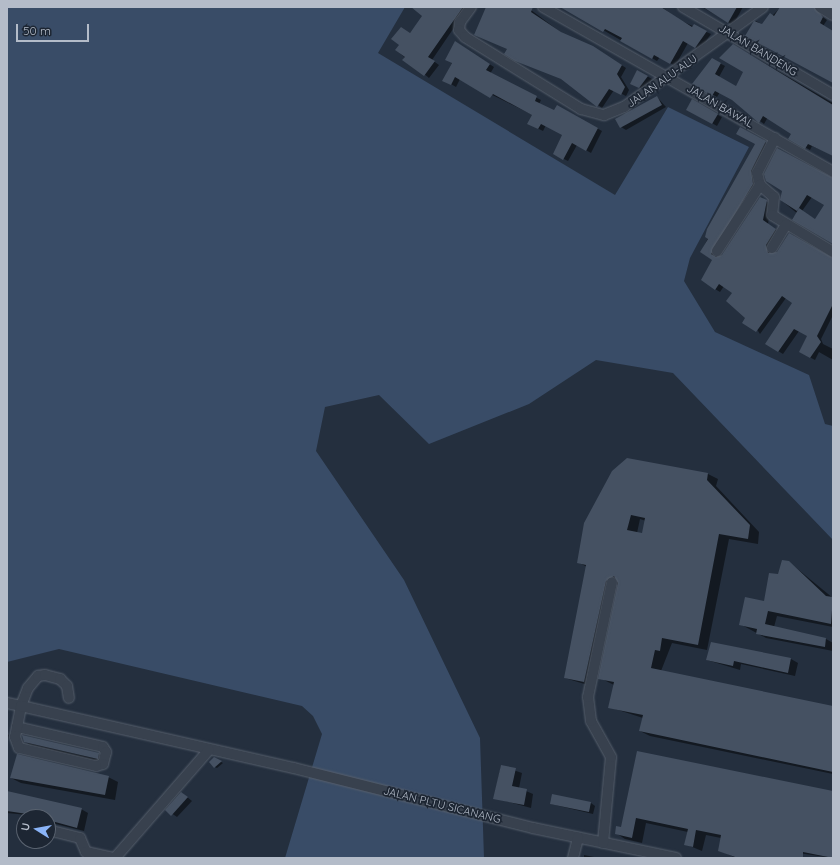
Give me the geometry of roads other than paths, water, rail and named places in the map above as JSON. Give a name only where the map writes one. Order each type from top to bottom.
[{"type":"street","name":"JALAN ALU-ALU","points":[[471,7],[460,22],[459,30],[465,37],[592,113],[604,115],[624,108],[731,34],[763,7]]},
{"type":"street","name":"JALAN BAWAL","points":[[542,7],[669,76],[833,172]]},
{"type":"street","name":"JALAN BANDENG","points":[[683,7],[833,95]]},
{"type":"street","points":[[820,7],[833,15]]},
{"type":"street","points":[[717,251],[760,185],[758,169],[775,138]]},
{"type":"street","points":[[760,185],[774,197],[772,215],[786,225],[833,252]]},
{"type":"street","points":[[772,248],[786,225]]},
{"type":"street","points":[[603,843],[611,757],[591,721],[588,697],[612,582]]},
{"type":"street","points":[[17,727],[97,744],[106,752],[103,764],[96,766],[19,748],[16,745],[17,727],[21,706],[28,688],[38,676],[60,679],[67,686],[69,698]]},
{"type":"street","name":"JALAN PLTU SICANANG","points":[[7,703],[209,750],[294,768],[533,828],[676,858]]},
{"type":"street","points":[[56,832],[80,838],[86,852],[115,858],[209,750]]},
{"type":"street","points":[[573,858],[578,838]]},
{"type":"water","points":[[7,7],[405,7],[378,53],[615,195],[668,107],[749,147],[690,258],[684,281],[715,332],[809,375],[825,424],[833,426],[833,540],[673,373],[596,360],[529,404],[429,444],[379,395],[325,407],[316,451],[404,580],[480,738],[484,858],[285,858],[322,734],[313,716],[302,706],[59,649],[7,662]]}]
